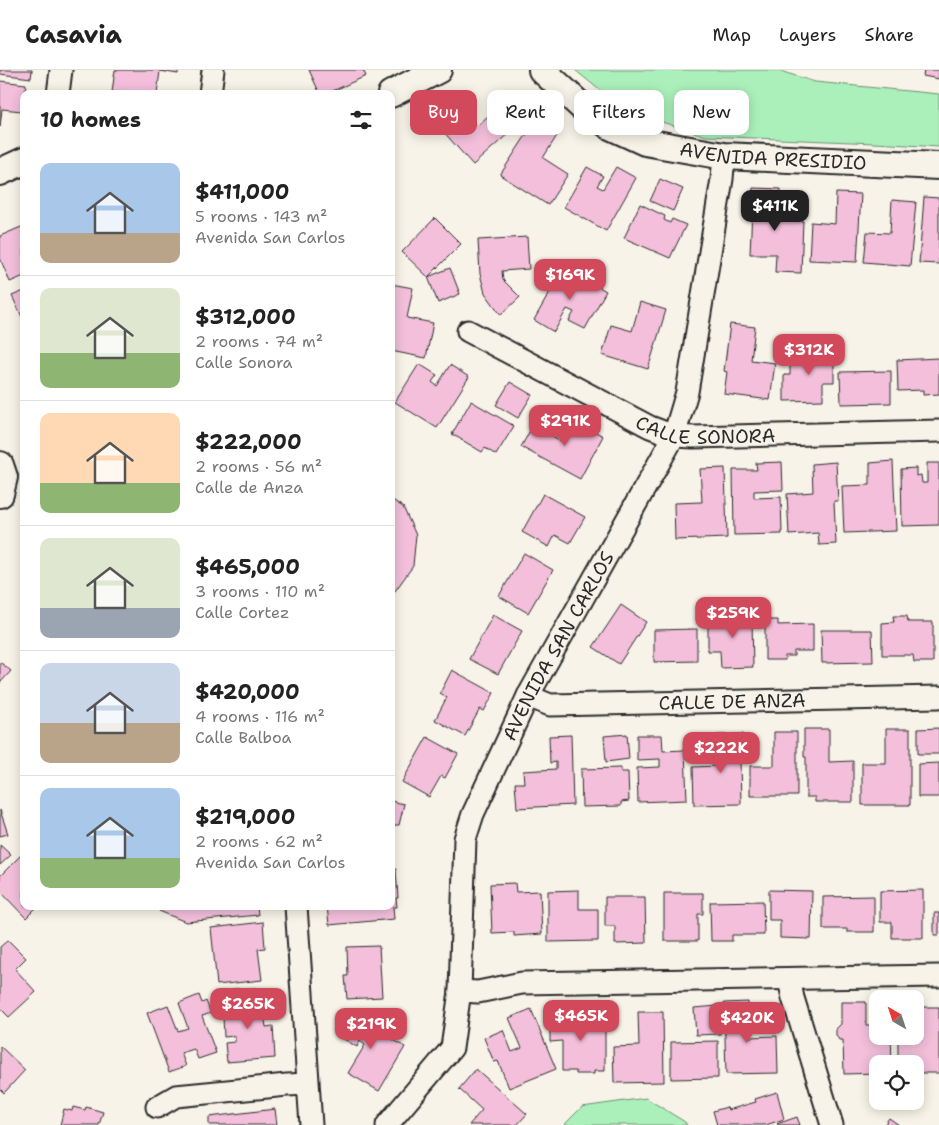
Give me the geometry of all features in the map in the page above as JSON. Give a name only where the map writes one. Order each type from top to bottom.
[{"type":"street","points":[[58,90],[61,70]]},
{"type":"street","points":[[210,90],[213,70]]},
{"type":"street","points":[[395,92],[438,70]]},
{"type":"street","name":"AVENIDA PRESIDIO","points":[[542,70],[581,106],[610,126],[645,142],[724,156],[939,166]]},
{"type":"street","name":"AVENIDA SAN CARLOS","points":[[387,1125],[452,1048],[460,991],[465,839],[472,814],[528,696],[674,436],[687,392],[722,179],[724,156]]},
{"type":"street","points":[[0,172],[20,163]]},
{"type":"street","name":"CALLE SONORA","points":[[468,330],[650,427],[674,436],[939,431]]},
{"type":"street","points":[[0,465],[4,477],[0,494]]},
{"type":"street","name":"CALLE DE ANZA","points":[[528,696],[550,705],[939,697]]},
{"type":"street","points":[[296,910],[311,1125]]},
{"type":"street","points":[[460,991],[478,992],[522,982],[939,976]]},
{"type":"street","points":[[789,979],[792,998],[832,1125]]},
{"type":"street","points":[[157,1107],[176,1096],[307,1084]]},
{"type":"green space","points":[[575,70],[777,70],[815,82],[939,94],[939,147],[706,136],[703,135],[749,135],[749,90],[674,90],[674,126],[664,123],[664,90],[600,90]]},
{"type":"green space","points":[[646,1098],[687,1125],[564,1125],[582,1107]]},
{"type":"building","points":[[0,70],[32,70],[31,78],[0,74]]},
{"type":"building","points":[[115,70],[178,70],[178,74],[160,71],[158,90],[112,90]]},
{"type":"building","points":[[309,70],[363,70],[366,76],[335,90],[318,90]]},
{"type":"building","points":[[924,70],[939,70],[939,79],[923,76]]},
{"type":"building","points":[[0,81],[26,84],[25,90],[20,90],[20,111],[2,109],[0,127]]},
{"type":"building","points":[[487,117],[487,135],[507,135],[473,165],[446,135],[477,135],[477,126]]},
{"type":"building","points":[[526,135],[557,135],[543,158],[568,174],[548,205],[500,175]]},
{"type":"building","points":[[587,167],[603,176],[597,186],[603,189],[616,167],[636,178],[606,231],[564,207]]},
{"type":"building","points":[[660,179],[683,189],[673,211],[650,201]]},
{"type":"building","points":[[753,188],[781,189],[780,220],[803,221],[801,273],[775,272],[776,254],[750,254]]},
{"type":"building","points":[[836,193],[861,194],[857,262],[809,260],[811,222],[835,224]]},
{"type":"building","points":[[924,197],[939,198],[939,264],[919,263]]},
{"type":"building","points":[[892,200],[916,202],[910,266],[864,262],[867,232],[890,233]]},
{"type":"building","points":[[640,204],[665,216],[664,220],[670,223],[672,219],[686,225],[670,258],[624,238]]},
{"type":"building","points":[[435,218],[461,244],[428,277],[402,252]]},
{"type":"building","points":[[20,227],[20,278],[10,282],[0,258],[0,236]]},
{"type":"building","points":[[527,237],[529,269],[502,271],[503,280],[520,297],[501,315],[485,293],[480,274],[478,240]]},
{"type":"building","points":[[564,267],[606,291],[585,329],[569,321],[574,312],[567,309],[554,332],[534,320]]},
{"type":"building","points":[[450,268],[460,294],[438,303],[428,277]]},
{"type":"building","points":[[395,285],[413,288],[407,318],[433,323],[426,358],[395,352]]},
{"type":"building","points":[[20,293],[20,313],[12,296]]},
{"type":"building","points":[[640,302],[666,310],[648,369],[602,355],[611,325],[632,331]]},
{"type":"building","points":[[730,324],[755,327],[751,360],[775,363],[770,400],[724,394],[727,372],[724,371]]},
{"type":"building","points":[[834,352],[834,382],[823,382],[823,400],[784,401],[784,375],[790,375],[790,353]]},
{"type":"building","points":[[939,358],[939,394],[923,395],[923,390],[898,391],[897,360]]},
{"type":"building","points":[[419,364],[437,375],[432,382],[437,386],[450,365],[469,377],[437,428],[395,402]]},
{"type":"building","points":[[891,371],[891,403],[841,404],[840,372]]},
{"type":"building","points":[[510,382],[532,395],[518,418],[496,405]]},
{"type":"building","points":[[471,401],[514,426],[496,455],[485,448],[482,452],[452,434]]},
{"type":"building","points":[[573,419],[603,436],[580,479],[521,447],[533,425],[561,441]]},
{"type":"building","points":[[893,461],[896,531],[844,533],[842,486],[870,485],[870,463]]},
{"type":"building","points":[[782,462],[783,490],[754,491],[754,498],[781,497],[782,534],[734,535],[733,470],[757,470],[756,463]]},
{"type":"building","points":[[836,462],[838,501],[834,501],[836,544],[819,545],[818,533],[789,535],[787,494],[813,492],[812,464]]},
{"type":"building","points":[[927,463],[939,463],[939,525],[902,526],[901,469],[916,468],[916,476],[921,475],[922,483],[927,483]]},
{"type":"building","points":[[725,468],[727,538],[675,540],[674,503],[702,502],[700,469]]},
{"type":"building","points":[[543,494],[585,517],[570,543],[555,535],[549,547],[522,532]]},
{"type":"building","points":[[395,502],[403,507],[416,535],[413,566],[395,591]]},
{"type":"building","points":[[524,553],[553,570],[528,613],[499,596]]},
{"type":"building","points":[[621,605],[646,622],[619,664],[593,647]]},
{"type":"building","points":[[725,610],[748,610],[748,620],[752,620],[753,667],[721,668],[720,651],[708,651],[708,621],[725,620]]},
{"type":"building","points":[[493,615],[522,631],[498,674],[469,659]]},
{"type":"building","points":[[893,616],[907,616],[908,622],[933,622],[933,662],[914,662],[913,655],[882,655],[882,623],[894,622]]},
{"type":"building","points":[[765,620],[778,620],[778,625],[813,624],[813,651],[794,651],[794,656],[785,656],[785,660],[765,660]]},
{"type":"building","points":[[697,629],[697,661],[654,662],[654,630]]},
{"type":"building","points":[[821,630],[872,630],[873,662],[822,663]]},
{"type":"building","points":[[0,662],[11,671],[0,683]]},
{"type":"building","points":[[452,670],[494,693],[484,711],[480,709],[465,736],[435,720],[447,697],[440,693]]},
{"type":"building","points":[[939,728],[939,754],[918,754],[918,729]]},
{"type":"building","points":[[804,729],[829,729],[829,762],[853,761],[853,802],[815,802],[815,797],[806,797]]},
{"type":"building","points":[[886,729],[910,729],[910,805],[862,805],[862,763],[886,763]]},
{"type":"building","points":[[774,732],[797,732],[797,796],[750,796],[750,766],[774,766]]},
{"type":"building","points":[[627,734],[629,759],[606,762],[604,736]]},
{"type":"building","points":[[743,734],[744,761],[740,761],[741,804],[694,805],[693,767],[717,766],[717,735]]},
{"type":"building","points":[[571,735],[573,805],[517,808],[515,783],[524,783],[523,771],[556,769],[556,762],[550,763],[549,736]]},
{"type":"building","points":[[637,735],[662,735],[663,751],[685,750],[687,800],[638,802],[637,768],[660,767],[660,759],[637,760]]},
{"type":"building","points":[[427,737],[458,754],[445,778],[441,776],[429,797],[402,782]]},
{"type":"building","points":[[939,763],[939,797],[918,797],[918,764]]},
{"type":"building","points":[[621,768],[621,772],[628,772],[629,801],[621,802],[621,806],[582,807],[581,769]]},
{"type":"building","points":[[395,802],[404,804],[399,825],[395,825]]},
{"type":"building","points":[[0,810],[8,834],[0,836]]},
{"type":"building","points":[[0,845],[11,855],[0,865]]},
{"type":"building","points":[[20,856],[20,910],[34,910],[26,918],[0,891],[0,876]]},
{"type":"building","points":[[395,869],[398,898],[396,898],[397,907],[395,907]]},
{"type":"building","points":[[515,883],[516,892],[540,891],[542,934],[514,936],[514,932],[492,933],[490,884]]},
{"type":"building","points":[[579,890],[579,909],[598,909],[598,941],[548,942],[548,891]]},
{"type":"building","points":[[769,890],[812,891],[811,939],[780,938],[780,920],[769,920]]},
{"type":"building","points":[[923,890],[923,938],[892,938],[892,922],[880,922],[880,891]]},
{"type":"building","points":[[664,893],[703,893],[703,914],[698,914],[698,941],[664,941]]},
{"type":"building","points":[[874,896],[874,932],[847,932],[847,929],[823,929],[823,897]]},
{"type":"building","points":[[605,897],[645,897],[646,943],[615,944],[615,926],[605,926]]},
{"type":"building","points":[[763,901],[764,935],[732,935],[732,941],[711,941],[710,902]]},
{"type":"building","points":[[257,910],[258,915],[186,922],[159,911]]},
{"type":"building","points":[[327,910],[393,910],[394,919],[329,925]]},
{"type":"building","points":[[934,913],[939,913],[939,935],[934,935]]},
{"type":"building","points":[[263,922],[265,948],[258,949],[262,980],[217,985],[211,928]]},
{"type":"building","points":[[8,940],[26,958],[15,969],[36,992],[9,1017],[0,1008],[0,947]]},
{"type":"building","points":[[379,946],[382,997],[347,999],[345,976],[348,976],[347,947]]},
{"type":"building","points":[[256,988],[259,1014],[264,1013],[266,1027],[273,1026],[275,1058],[227,1062],[225,1043],[235,1042],[235,1036],[224,1037],[223,1017],[245,1016],[244,1008],[235,1009],[233,989]]},
{"type":"building","points":[[199,995],[202,1003],[206,1001],[211,1013],[202,1016],[216,1053],[198,1059],[194,1049],[181,1053],[186,1066],[169,1072],[147,1013],[168,1005],[178,1031],[188,1028],[179,1003]]},
{"type":"building","points":[[748,1002],[749,1037],[777,1036],[778,1073],[726,1074],[724,1003]]},
{"type":"building","points":[[841,1002],[866,1002],[866,1025],[869,1025],[869,1045],[891,1045],[892,1055],[869,1055],[869,1073],[844,1074],[843,1040],[839,1040],[836,1035],[836,1029],[841,1024]]},
{"type":"building","points":[[718,1006],[720,1034],[696,1035],[694,1008]]},
{"type":"building","points":[[924,1007],[939,1007],[939,1073],[924,1073],[924,1055],[898,1055],[898,1045],[924,1045]]},
{"type":"building","points":[[531,1009],[556,1069],[509,1088],[498,1061],[494,1062],[484,1038],[503,1030],[512,1052],[522,1048],[509,1018]]},
{"type":"building","points":[[638,1012],[663,1012],[664,1082],[614,1083],[613,1047],[639,1046]]},
{"type":"building","points":[[351,1013],[367,1022],[370,1016],[385,1025],[381,1032],[405,1047],[379,1091],[348,1073],[365,1045],[360,1041],[357,1047],[337,1035]]},
{"type":"building","points":[[583,1013],[605,1013],[605,1071],[594,1071],[594,1074],[576,1074],[576,1071],[562,1071],[562,1041],[550,1042],[550,1017],[580,1017],[580,1031],[583,1031]]},
{"type":"building","points":[[718,1041],[718,1078],[671,1079],[671,1042]]},
{"type":"building","points":[[0,1046],[25,1070],[4,1093],[0,1089]]},
{"type":"building","points":[[476,1069],[527,1114],[517,1125],[469,1125],[482,1110],[459,1089]]},
{"type":"building","points":[[777,1092],[784,1119],[766,1125],[717,1125],[713,1111],[727,1107],[728,1110],[756,1102],[755,1099]]},
{"type":"building","points":[[73,1107],[85,1110],[86,1107],[103,1112],[99,1125],[60,1125],[64,1109],[72,1111]]},
{"type":"building","points":[[275,1109],[277,1125],[209,1125],[209,1117]]},
{"type":"building","points":[[797,1117],[800,1125],[777,1124]]},
{"type":"building","points":[[889,1118],[899,1125],[884,1125]]}]
